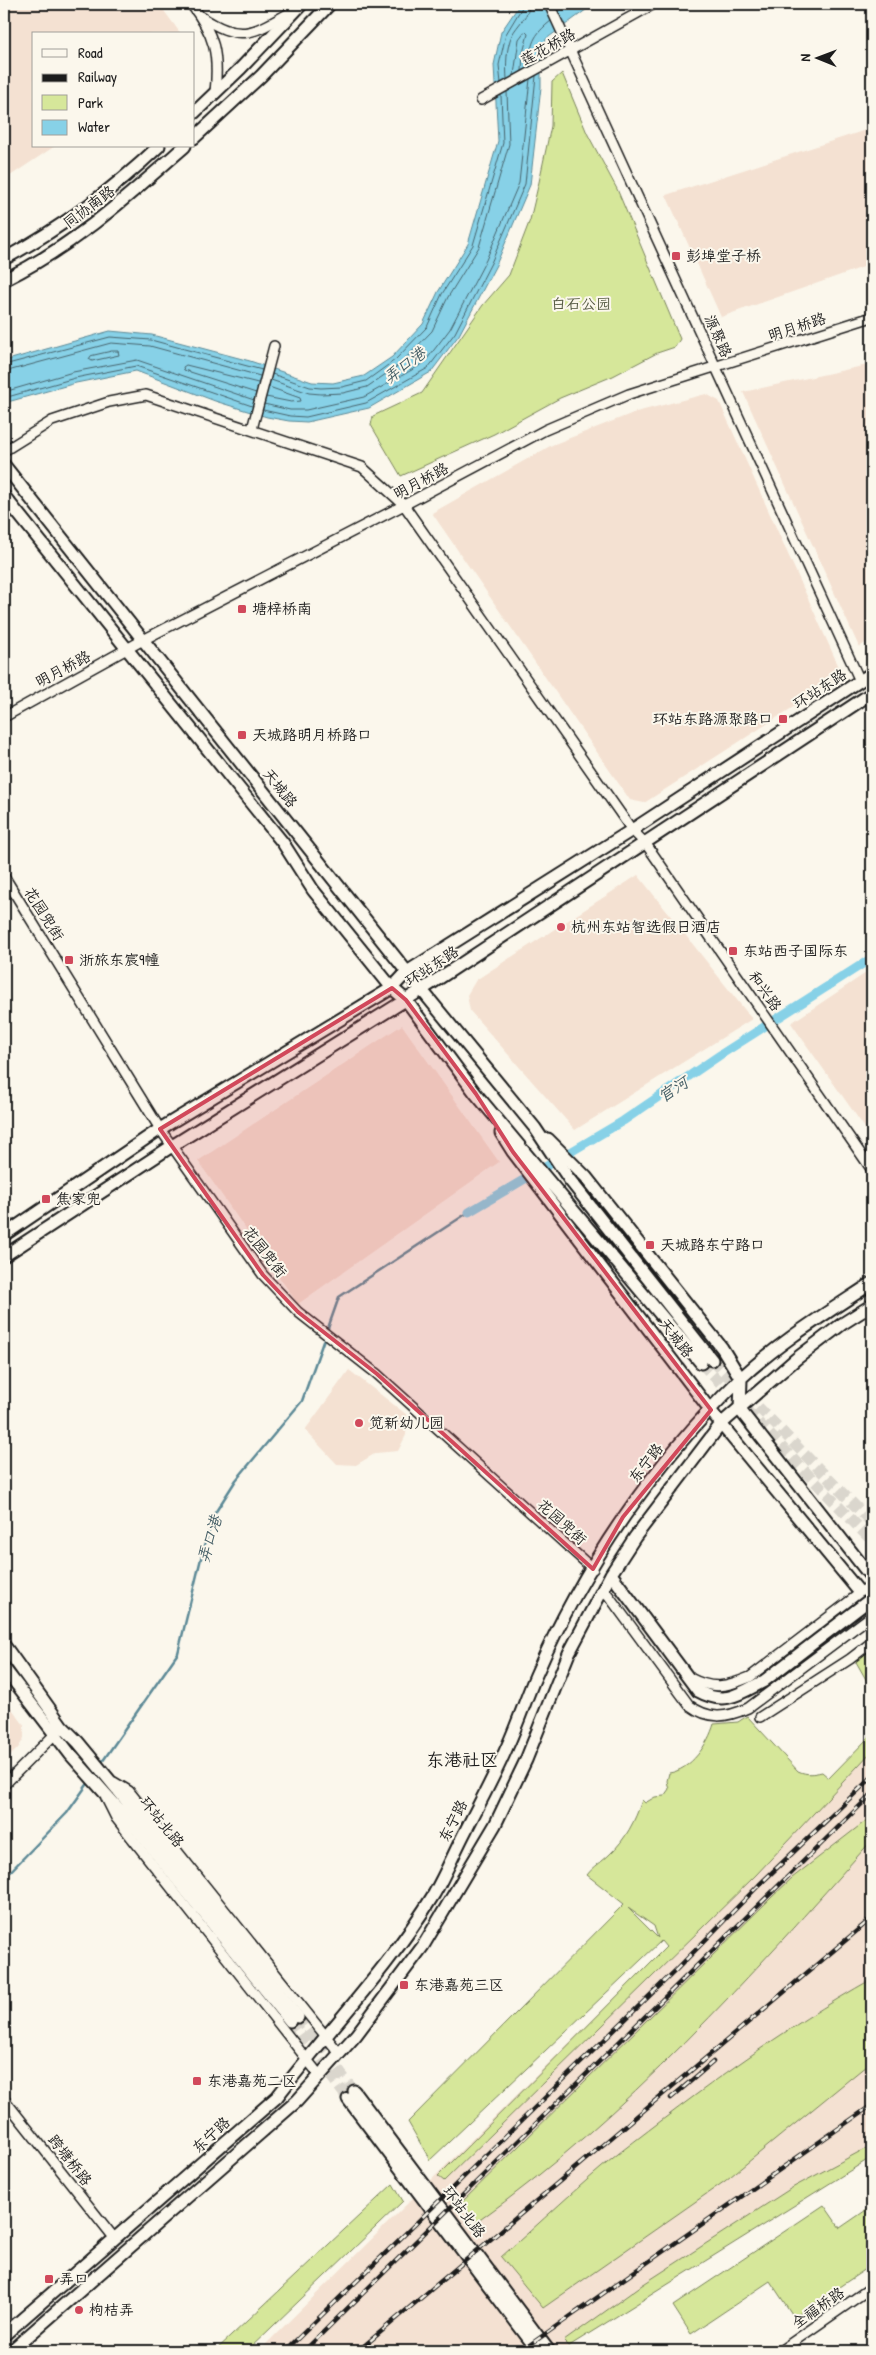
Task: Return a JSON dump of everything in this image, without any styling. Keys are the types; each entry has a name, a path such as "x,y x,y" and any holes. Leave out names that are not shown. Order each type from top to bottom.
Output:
{"main road":[{"path":"195,137 261,76 330,4"},
{"path":"195,112 300,6"},
{"name":"同协南路","path":"4,259 24,248 96,199 157,148"},
{"name":"同协南路","path":"4,280 44,259 105,217 183,148"},
{"name":"天城路","path":"4,465 407,972 424,989 535,1128 567,1176 706,1362 547,1188"},
{"name":"天城路","path":"4,496 283,843 313,890 392,988 406,1000 721,1424 867,1596"},
{"name":"环站东路","path":"4,1234 160,1130 392,988 407,972 632,830 872,672"},
{"name":"环站东路","path":"4,1256 172,1146 424,989 872,693"},
{"name":"天城路","path":"535,1128 578,1169 722,1348 741,1379"},
{"name":"东宁路","path":"4,2335 277,2097 306,2060 328,2037 400,1947 435,1892 508,1746 536,1675 562,1620 623,1517 669,1457 741,1379 802,1329 872,1283"},
{"name":"东宁路","path":"11,2351 290,2107 340,2054 385,1999 423,1946 495,1825 526,1760 569,1653 610,1574 672,1486 721,1424 740,1410 796,1359 842,1324 872,1305"},
{"path":"741,1379 740,1410 872,1578"},
{"path":"610,1574 654,1629 685,1676 698,1691 709,1697 724,1699 764,1682 867,1596"},
{"name":"环站北路","path":"4,1645 58,1730 70,1754 135,1827 294,2019 78,1742 58,1730 4,1668"},
{"name":"环站北路","path":"538,2351 351,2095 549,2351"}],"street":[{"path":"191,4 214,42 218,63 215,93"},
{"name":"源聚路","path":"549,4 572,50 860,681"},
{"name":"莲花桥路","path":"485,98 654,4"},
{"path":"200,16 221,30 238,33 260,30 300,6"},
{"name":"明月桥路","path":"4,717 127,651 143,640 404,506 545,430 629,394 872,317"},
{"path":"252,429 274,346"},
{"name":"和兴路","path":"4,450 52,421 109,402 146,395 362,467 404,506 632,830 646,844 872,1170"},
{"name":"花园兜街","path":"4,876 160,1130 263,1275 298,1312 377,1374 593,1569"},
{"path":"685,1676 706,1686 733,1684 750,1677 867,1596 872,1584"},
{"path":"603,1588 690,1705 700,1713 715,1716 732,1715 748,1708 872,1617 867,1596"},
{"path":"760,1717 850,1659 872,1642"},
{"path":"4,1785 58,1730"},
{"path":"108,1779 129,1791 340,2054"},
{"path":"102,1792 116,1818 320,2076"},
{"name":"跨塘桥路","path":"4,2098 115,2239"},
{"name":"全福桥路","path":"780,2351 872,2287"}],"highlighted area":[{"path":"392,988 406,1000 476,1094 513,1152 711,1410 623,1517 593,1569 377,1374 298,1312 263,1275 160,1129"}],"shaded area":[{"path":"4,4 159,4 180,32 32,32 32,148 52,148 4,180"},
{"path":"869,129 872,140 872,264 721,317 666,195"},
{"path":"872,364 872,639 859,647 743,392"},
{"path":"706,394 719,401 838,665 837,679 644,803 630,800 432,513 552,445 636,412"},
{"path":"638,875 752,1019 575,1130 470,1011 467,995 476,980"},
{"path":"872,969 872,1138 791,1023"},
{"path":"402,1025 499,1162 298,1304 198,1161"},
{"name":"笕新幼儿园","path":"349,1370 407,1415 406,1435 398,1451 376,1453 356,1465 337,1464 305,1430"},
{"path":"4,1698 24,1725 24,1738 19,1747 4,1762"},
{"path":"872,1734 872,2157 561,2351 259,2351 691,1922"}],"green space":[{"name":"白石公园","path":"562,73 587,133 617,189 680,339 675,347 657,353 613,376 560,398 494,434 401,476 371,425 373,416 422,393 483,305 509,275 530,220 539,182 551,126 552,82"},
{"path":"872,1647 872,1690 855,1660"},
{"path":"747,1716 798,1771 804,1773 822,1772 829,1778 872,1734 872,1751 756,1875 444,2181 438,2176 666,1947 661,1941 430,2160 408,2122 624,1904 587,1875 621,1842 633,1822 642,1800 645,1803 655,1797 664,1796 669,1789 667,1781 669,1773 684,1767 698,1755 708,1740 714,1724 738,1722","holes":["628,1908 654,1926 658,1938"]},
{"path":"872,1816 872,1840 733,1993 636,2090 585,2137 532,2181 477,2222 461,2203 792,1878"},
{"path":"872,1979 872,2061 725,2181 543,2308 501,2257 603,2166 679,2107 774,2040"},
{"path":"872,2145 872,2157 569,2346 564,2341 642,2285 790,2189"},
{"path":"393,2184 403,2201 247,2351 215,2351"},
{"path":"824,2205 840,2228 872,2206 872,2265 794,2317 770,2281 691,2334 673,2306"}],"water":[{"path":"520,4 594,4 546,39 541,55 541,87 530,185 496,265 459,335 431,372 369,408 307,422 267,417 215,401 136,371 76,383 4,403 4,361 110,331 152,335 250,361 312,382 333,383 364,376 392,357 423,324 438,292 468,244 498,141 494,65 501,32"}],"waterway":[{"name":"官河","path":"469,1212 623,1121 720,1055 872,958"},
{"name":"弄口港","path":"327,1331 339,1297 469,1212"},
{"name":"弄口港","path":"100,1765 178,1653 204,1546 215,1513 236,1480 302,1401 325,1336"},
{"name":"弄口港","path":"4,1878 67,1813 89,1782"}],"tunnel":[{"path":"712,1360 872,1523"},
{"path":"701,1363 872,1541"},
{"path":"298,2017 354,2091"},
{"path":"290,2021 348,2099"}],"railway":[{"path":"285,2351 677,1969 759,1885 872,1777"},
{"path":"304,2351 872,1794"},
{"path":"358,2351 872,1918"},
{"path":"671,2098 713,2062"},
{"path":"521,2351 872,2105"}],"place":[{"name":"彭埠堂子桥","path":"676,256"},
{"name":"塘梓桥南","path":"242,609"},
{"name":"环站东路源聚路口","path":"783,719"},
{"name":"天城路明月桥路口","path":"242,735"},
{"name":"杭州东站智选假日酒店","path":"561,927"},
{"name":"东站西子国际东","path":"733,951"},
{"name":"浙旅东宸9幢","path":"69,960"},
{"name":"焦家兜","path":"46,1199"},
{"name":"天城路东宁路口","path":"650,1245"},
{"name":"笕新幼儿园","path":"359,1423"},
{"name":"东港嘉苑三区","path":"404,1985"},
{"name":"东港嘉苑二区","path":"197,2081"},
{"name":"弄口","path":"49,2279"},
{"name":"枸桔弄","path":"79,2310"}],"district":[{"name":"东港社区","path":"462,1760"}]}
